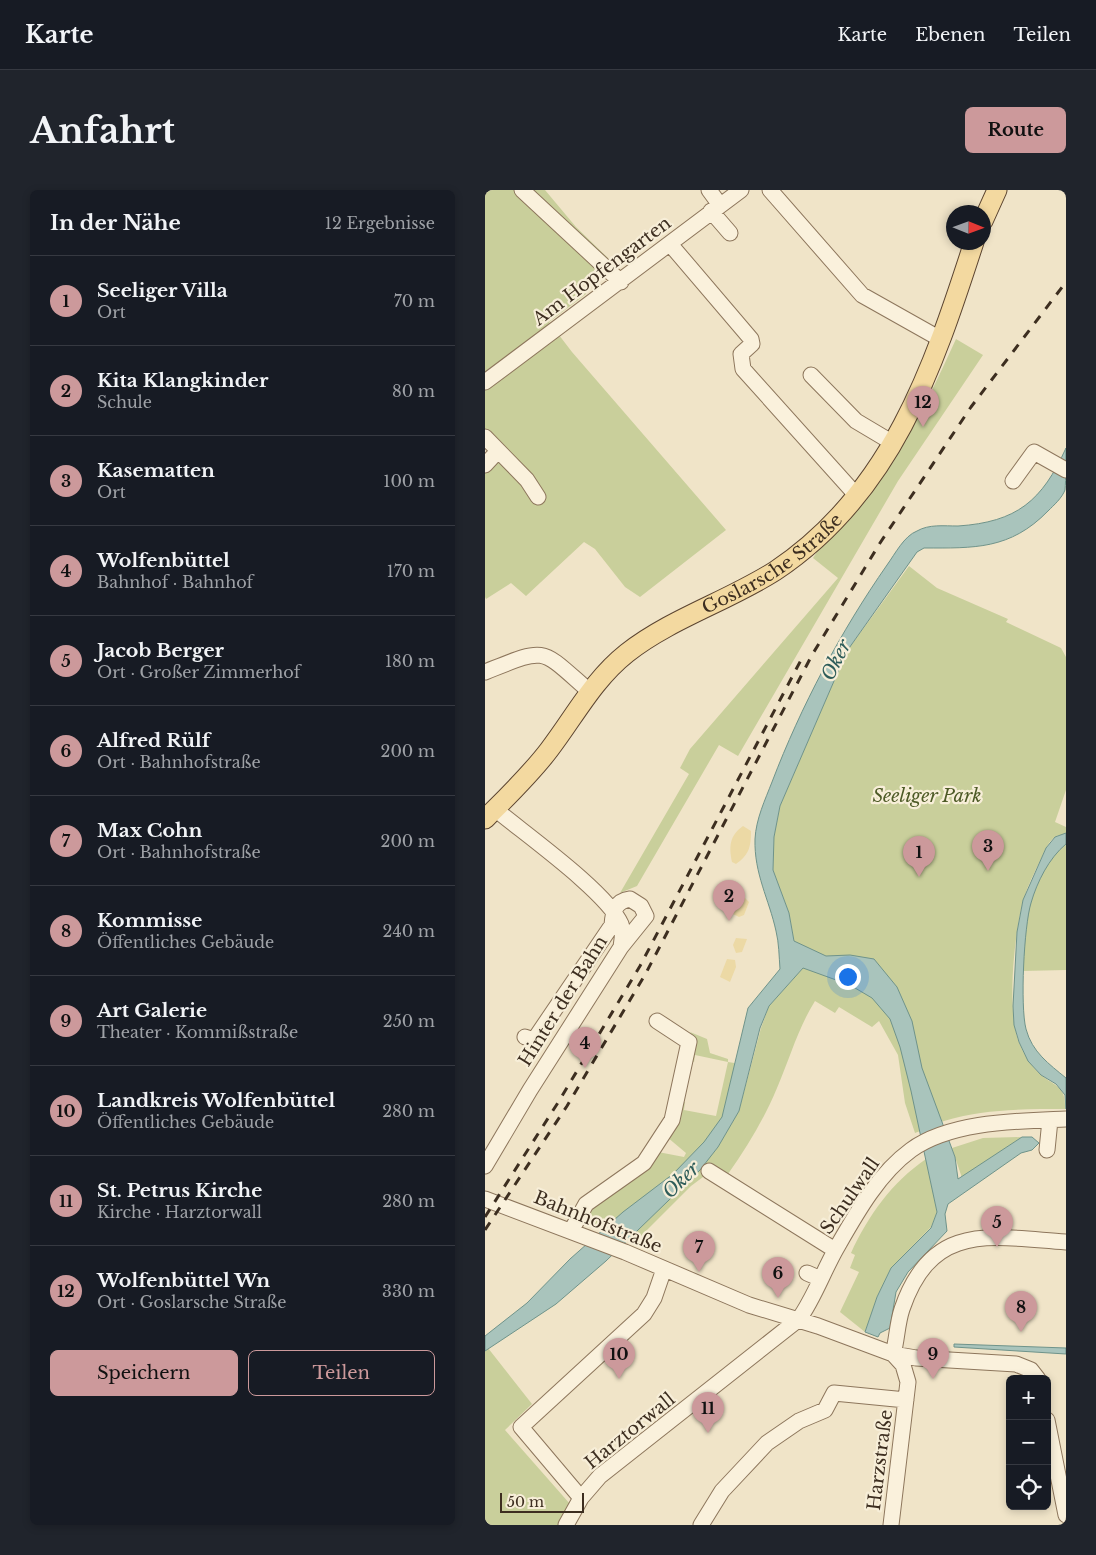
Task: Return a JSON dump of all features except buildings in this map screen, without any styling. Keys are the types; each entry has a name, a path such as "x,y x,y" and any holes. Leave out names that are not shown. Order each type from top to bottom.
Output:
{"main road":[{"path":"990,205 997,190"},
{"name":"Goslarsche Straße","path":"490,814 550,749 589,691 606,672 636,647 747,588 796,556 818,538 857,496 893,443 912,407 942,340 971,250"}],"street":[{"path":"522,190 621,282"},
{"path":"709,190 715,208 730,233"},
{"name":"Am Hopfengarten","path":"485,382 621,282 715,208 741,190"},
{"path":"770,190 862,295 942,340"},
{"path":"670,244 751,339 752,344 741,354 743,369 857,496"},
{"path":"811,374 856,421 893,443"},
{"path":"485,437 527,480 538,497"},
{"path":"485,465 498,451"},
{"path":"1013,481 1034,452 1066,470"},
{"path":"485,672 528,654 538,653 549,656 589,691"},
{"name":"Hinter der Bahn","path":"485,1166 530,1090 621,947 623,930 613,911 593,890 490,814"},
{"path":"525,1037 534,1040 612,925 613,911 623,900 630,899 641,906 647,916 621,947"},
{"path":"571,1231 586,1204 644,1163 672,1120 689,1042 657,1021"},
{"name":"Schulwall","path":"799,1320 808,1306 814,1276 835,1250 872,1191 901,1159 919,1145 948,1134 1000,1122 1066,1119"},
{"path":"1047,1150 1050,1120"},
{"name":"Schulwall","path":"709,1171 835,1250"},
{"name":"Bahnhofstraße","path":"485,1199 625,1252 749,1305 799,1320 893,1354 917,1358 1016,1364 1031,1370 1035,1375"},
{"path":"893,1354 901,1312 910,1290 923,1269 939,1254 957,1242 973,1238 999,1238 1066,1242"},
{"name":"Harztorwall","path":"581,1498 521,1427 639,1319 654,1298 664,1269"},
{"name":"Harztorwall","path":"566,1525 581,1498 600,1476 799,1320"},
{"name":"Harzstraße","path":"891,1525 908,1382 906,1370 893,1354"},
{"path":"701,1525 722,1491 767,1443 799,1421 825,1410 834,1394 906,1400"},
{"path":"1051,1436 1063,1482 1066,1515"}],"green space":[{"path":"485,190 545,190 576,227 608,258 579,284 586,294 549,322 572,352 726,530 640,597 625,587 595,549 584,542 526,596 511,583 486,599 485,597 485,465 498,451 485,435"},
{"path":"956,339 983,355 898,481 738,756 719,745 637,886 620,893 689,774 680,768 690,749 838,578 813,558 832,533 869,495 894,459 927,400"},
{"name":"Seeliger Park","path":"909,566 937,588 1008,619 1006,622 1061,648 1066,657 1066,790 1055,822 1066,827 1066,833 1055,837 1048,844 1025,896 1017,933 1012,991 1015,1026 1020,1045 1037,1071 1062,1091 1065,1109 1019,1110 974,1114 944,1121 915,1133 905,1103 898,1055 879,1021 872,1027 839,1007 835,1013 815,1001 799,1032 767,1111 749,1143 728,1174 707,1174 691,1186 637,1240 595,1224 596,1221 589,1218 590,1213 587,1212 658,1152 684,1157 686,1153 667,1137 681,1101 685,1102 684,1110 716,1116 728,1062 747,1065 709,1158 718,1147 739,1111 761,1028 769,1006 803,968 794,941 789,913 773,870 774,837 780,806 847,651"},
{"path":"1066,840 1066,970 1022,971 1025,915 1049,857"},
{"path":"690,1032 707,1039 710,1053 728,1059 728,1062 695,1055 694,1062 689,1061 694,1038"},
{"path":"1022,1137 962,1178 952,1148 983,1138"},
{"path":"926,1159 937,1212 931,1227 891,1268 877,1297 865,1332 840,1312 859,1272 850,1268 855,1255 851,1253 865,1226 882,1201 902,1178"},
{"path":"488,1348 532,1404 505,1430 570,1504 560,1525 485,1525 485,1351"}],"sand":[{"path":"743,826 751,831 750,846 744,857 736,864 732,862 731,842 738,830"},
{"path":"743,896 749,902 744,915 739,917 733,914"},
{"path":"736,938 747,939 742,952 736,953 733,945"},
{"path":"727,959 735,960 736,967 730,982 720,977"}],"water":[{"name":"Oker","path":"1066,448 1065,490 1058,501 1034,524 1005,540 991,544 959,548 924,548 917,552 847,651 780,806 774,837 773,870 789,913 794,941 826,956 850,955 874,959 897,987 912,1021 922,1068 955,1157 958,1179 1022,1137 1032,1137 1039,1143 1032,1150 1021,1153 948,1204 945,1214 947,1231 908,1272 896,1292 890,1328 880,1333 878,1337 865,1332 877,1297 891,1268 931,1228 937,1212 911,1091 900,1047 890,1019 872,998 850,985 803,968 769,1006 760,1028 739,1111 718,1147 700,1170 606,1261 556,1304 485,1351 485,1336 527,1303 570,1259 623,1212 673,1174 704,1142 722,1117 748,1008 780,969 776,931 762,886 755,852 759,817 783,754 809,697 838,643 870,590 900,546 912,533 932,526 958,526 996,520 1012,514 1025,505 1037,495 1047,482"},
{"path":"1066,833 1066,844 1054,856 1044,871 1031,903 1026,929 1023,1003 1026,1029 1032,1044 1053,1068 1066,1078 1066,1109 1065,1095 1056,1084 1041,1075 1028,1061 1019,1042 1014,1025 1013,1006 1017,932 1023,900 1046,848 1055,837"},
{"path":"954,1344 1066,1348 1066,1354 954,1347"}],"railway":[{"path":"485,1230 567,1106 646,973 812,655 880,543 971,407 1066,282"},
{"path":"485,1217 559,1101 640,966 801,660"}],"place":[{"name":"Wolfenbüttel Wn","path":"923,427"},
{"name":"Kasematten","path":"988,871"},
{"name":"Seeliger Villa","path":"919,877"},
{"name":"Kita Klangkinder","path":"729,921"},
{"name":"Wolfenbüttel","path":"585,1068"},
{"name":"Jacob Berger","path":"997,1247"},
{"name":"Max Cohn","path":"699,1272"},
{"name":"Alfred Rülf","path":"778,1298"},
{"name":"Kommisse","path":"1021,1332"},
{"name":"Landkreis Wolfenbüttel","path":"619,1379"},
{"name":"Art Galerie","path":"933,1379"},
{"name":"St. Petrus Kirche","path":"708,1433"}]}
